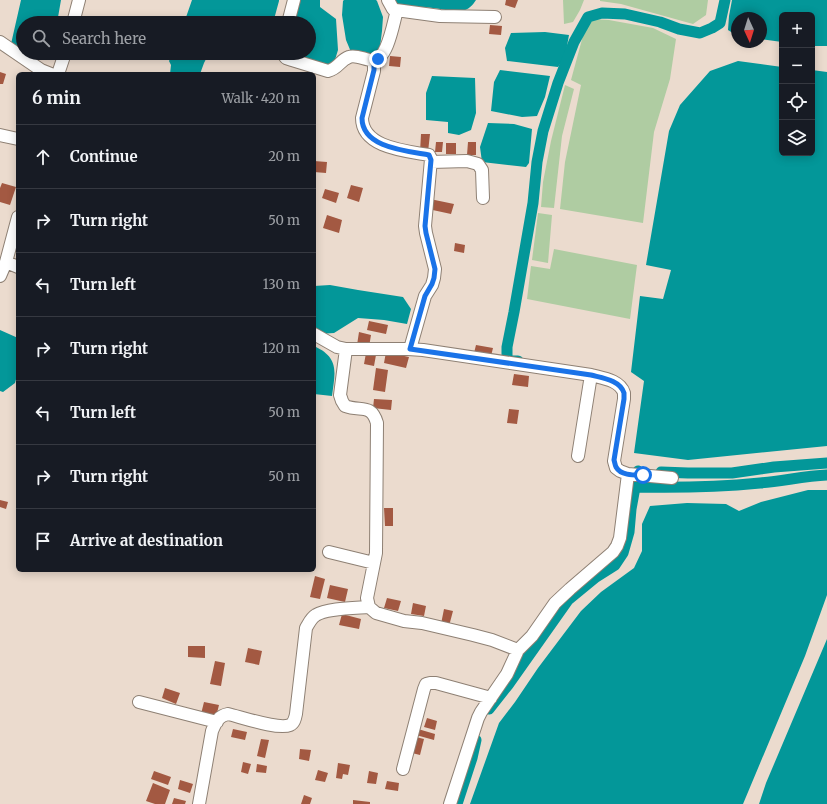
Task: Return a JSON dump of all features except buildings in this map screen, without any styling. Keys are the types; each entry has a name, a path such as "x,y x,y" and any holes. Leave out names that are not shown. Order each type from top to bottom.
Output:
{"street":[{"path":"75,16 79,0"},
{"path":"290,16 294,0"},
{"path":"388,0 396,10 440,16 495,17"},
{"path":"292,60 328,71 333,70 347,57 351,56 366,58 372,61 378,59 385,50 396,10"},
{"path":"0,42 16,53"},
{"path":"26,60 46,72"},
{"path":"59,72 63,60"},
{"path":"374,60 374,70 362,118 364,130 370,138 382,144 429,155 431,157 425,226 435,269 434,278 425,296 410,349"},
{"path":"0,135 16,139"},
{"path":"431,162 467,161 478,164 482,170 484,198"},
{"path":"0,276 6,262 16,224"},
{"path":"6,262 16,266"},
{"path":"316,335 337,347 346,349 410,349 591,375 616,383 624,393 614,460 616,468 620,471 635,475 672,478"},
{"path":"346,349 340,395 342,401 345,406 350,408 366,409 371,411 376,417 377,423 376,553 367,598 369,607 376,614 404,621 422,623 473,634 518,650"},
{"path":"578,456 591,375"},
{"path":"450,804 478,718 507,674 518,650 532,636 555,603 613,552 617,546 635,475"},
{"path":"329,552 374,563"},
{"path":"199,804 212,731 222,715 228,714 275,726 291,724 294,721 296,714 306,628 310,621 315,615 325,611 369,607"},
{"path":"403,769 426,684 436,683 491,698"},
{"path":"139,702 217,722"}],"green space":[{"path":"563,0 584,0 573,22 564,24"},
{"path":"600,0 708,0 706,15 693,24 621,4"},
{"path":"593,19 609,20 653,28 676,39 670,79 654,132 643,223 560,209 565,162 581,85 571,80 584,32"},
{"path":"565,85 574,89 562,136 554,208 541,207 543,182 551,141"},
{"path":"538,213 552,215 548,263 532,260"},
{"path":"554,249 637,265 630,319 527,299 531,266 550,269"}],"water":[{"path":"21,0 61,0 58,16 17,16"},
{"path":"192,0 279,0 275,16 186,16"},
{"path":"298,0 320,0 320,7 336,19 338,50 334,63 328,66 309,60 316,60 316,16 293,16"},
{"path":"344,0 377,1 383,17 380,47 374,55 351,52 346,40 342,15"},
{"path":"391,0 476,0 468,8 457,12 425,7 399,7"},
{"path":"732,0 827,0 827,46 815,46 815,12 779,12 779,42 767,40 767,12 731,12 731,32 728,30"},
{"path":"16,22 16,48 11,44"},
{"path":"545,32 569,35 565,57 558,67 507,61 505,48 511,33"},
{"path":"206,60 201,72 170,72 171,65 169,61"},
{"path":"738,61 779,67 779,156 815,156 815,70 827,72 827,446 688,460 634,453 644,381 631,372 640,296 663,299 671,270 646,265 669,131 680,105 710,71"},
{"path":"500,70 550,76 545,97 537,116 522,117 491,111 494,82"},
{"path":"432,76 475,78 476,113 471,130 459,135 448,133 448,122 426,120 426,93"},
{"path":"488,123 514,124 532,129 529,163 526,167 482,162 480,147"},
{"path":"330,285 403,297 411,309 407,324 358,318 334,333 319,334 316,332 316,286"},
{"path":"0,330 16,337 16,379 15,383 3,392 0,391"},
{"path":"316,347 328,356 334,366 332,396 316,394"},
{"path":"808,490 827,490 827,595 805,656 743,804 470,804 499,723 581,611 601,592 634,568 642,551 642,524 650,506 687,503 726,504 739,511 761,502"},
{"path":"827,639 827,804 759,804 766,783"}],"waterway":[{"path":"518,361 507,360 507,347 533,203 537,162 543,131 558,83 574,42 588,17 602,13 625,14 660,22 679,29 700,33 720,23 725,0"},
{"path":"661,472 732,473 774,467 827,463"},
{"path":"489,709 508,685 568,600 596,577 615,565 623,553 629,532 631,509 638,471"},
{"path":"635,487 729,485 827,475"},
{"path":"457,804 472,758 476,740"}],"route":[{"path":"378,59 374,60 374,70 362,118 362,124 366,134 370,138 382,144 429,155 431,157 425,226 435,269 434,278 425,296 410,349 591,375 616,383 624,393 624,399 614,460 616,468 628,474 643,475"}]}
